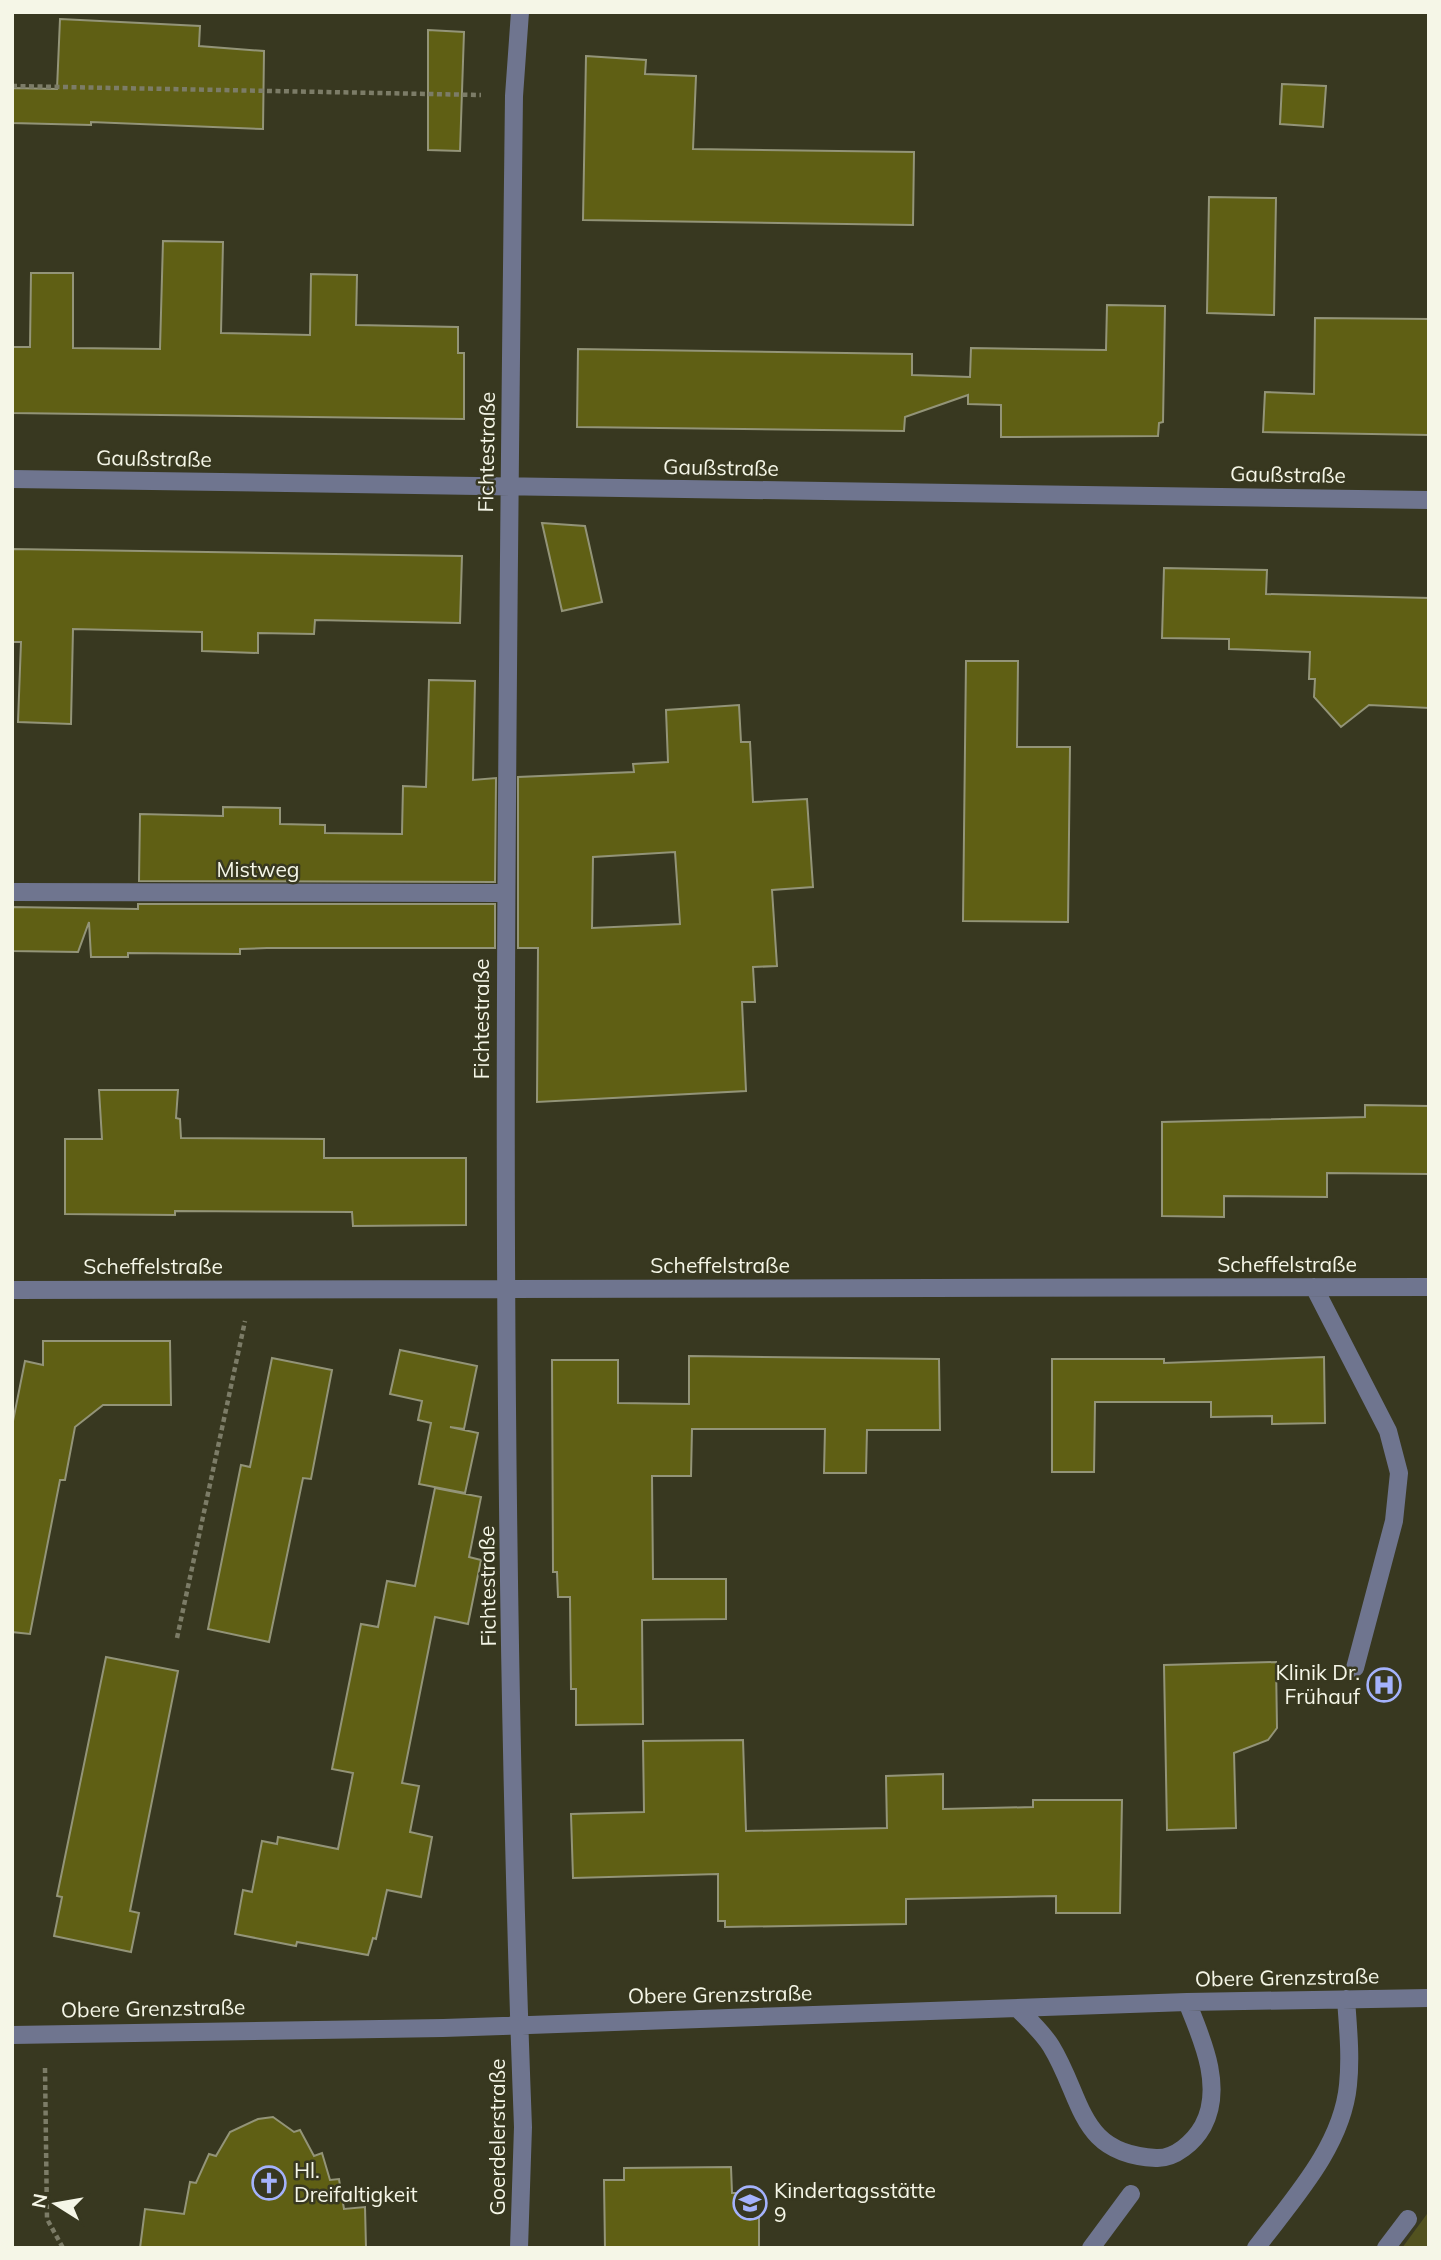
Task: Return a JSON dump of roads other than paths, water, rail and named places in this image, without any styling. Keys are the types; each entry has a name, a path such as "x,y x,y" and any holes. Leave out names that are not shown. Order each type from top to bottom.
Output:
{"street":[{"name":"Fichtestraße","path":"519,2025 505,1289 504,893 514,96 520,12"},
{"name":"Gaußstraße","path":"12,479 509,489 1429,500"},
{"name":"Mistweg","path":"12,892 504,893"},
{"path":"1314,1287 1388,1431 1399,1474 1394,1521 1355,1668"},
{"name":"Scheffelstraße","path":"12,1290 1429,1287"},
{"name":"Obere Grenzstraße","path":"12,2035 519,2025 1019,2011 1187,2002 1429,1998"},
{"path":"1256,2248 1320,2162 1336,2126 1348,2088 1350,2048 1346,1999"},
{"path":"1019,2011 1051,2046 1083,2118 1096,2136 1125,2154 1162,2158 1179,2151 1193,2139 1203,2125 1209,2108 1211,2085 1208,2060 1187,2002"},
{"name":"Goerdelerstraße","path":"519,2025 523,2127 519,2248"},
{"path":"1091,2248 1131,2194"},
{"path":"1386,2248 1408,2220"}],"place":[{"name":"Klinik Dr. Frühauf","path":"1384,1685"},
{"name":"Hl. Dreifaltigkeit","path":"269,2183"},
{"name":"Kindertagsstätte 9","path":"750,2203"}]}
